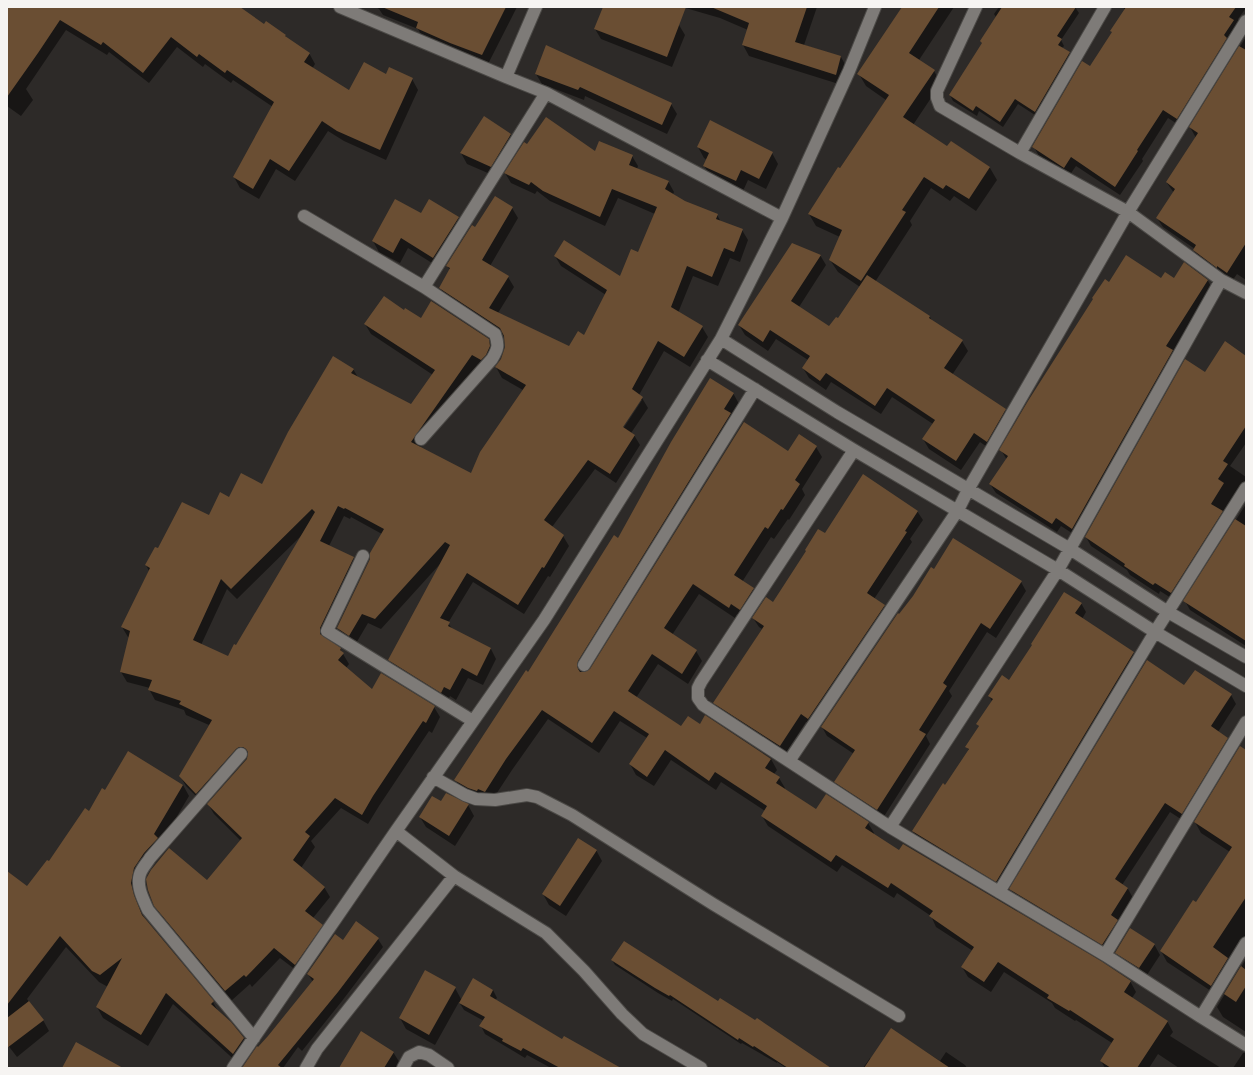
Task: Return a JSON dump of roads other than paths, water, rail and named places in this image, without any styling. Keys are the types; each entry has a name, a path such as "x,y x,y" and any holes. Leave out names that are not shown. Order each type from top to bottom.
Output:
{"street":[{"path":"340,7 546,93 782,218"},
{"path":"506,77 536,7"},
{"path":"234,1068 396,831 544,620 721,339 782,218 846,78 875,7"},
{"path":"976,7 937,91 937,98 940,106 1020,153 1128,212 1221,280 1244,288"},
{"path":"1020,153 1105,7"},
{"path":"789,761 958,510 969,488 1128,212 1246,21"},
{"path":"424,287 546,93"},
{"path":"304,216 424,287 495,334 499,344 492,359 421,439"},
{"path":"890,827 1058,570 1221,280"},
{"path":"721,339 837,412 969,488 1070,549 1168,612 1246,657"},
{"path":"707,360 854,450 1058,570 1155,632 1246,686"},
{"path":"584,665 755,389"},
{"path":"854,450 698,688 698,698 703,705 890,827 1105,955 1246,1045"},
{"path":"999,892 1155,632 1246,488"},
{"path":"363,556 327,631 473,720"},
{"path":"1105,955 1246,722"},
{"path":"241,754 150,858 140,874 139,883 140,893 148,910 254,1038"},
{"path":"434,777 464,795 476,799 495,800 527,795 537,797 565,811 714,904 899,1016"},
{"path":"396,831 454,876 546,933 584,971 622,1014 644,1034 701,1068"},
{"path":"306,1068 316,1049 454,876"},
{"path":"1201,1017 1246,943"},
{"path":"403,1068 409,1057 419,1052 429,1056 448,1068"}]}
